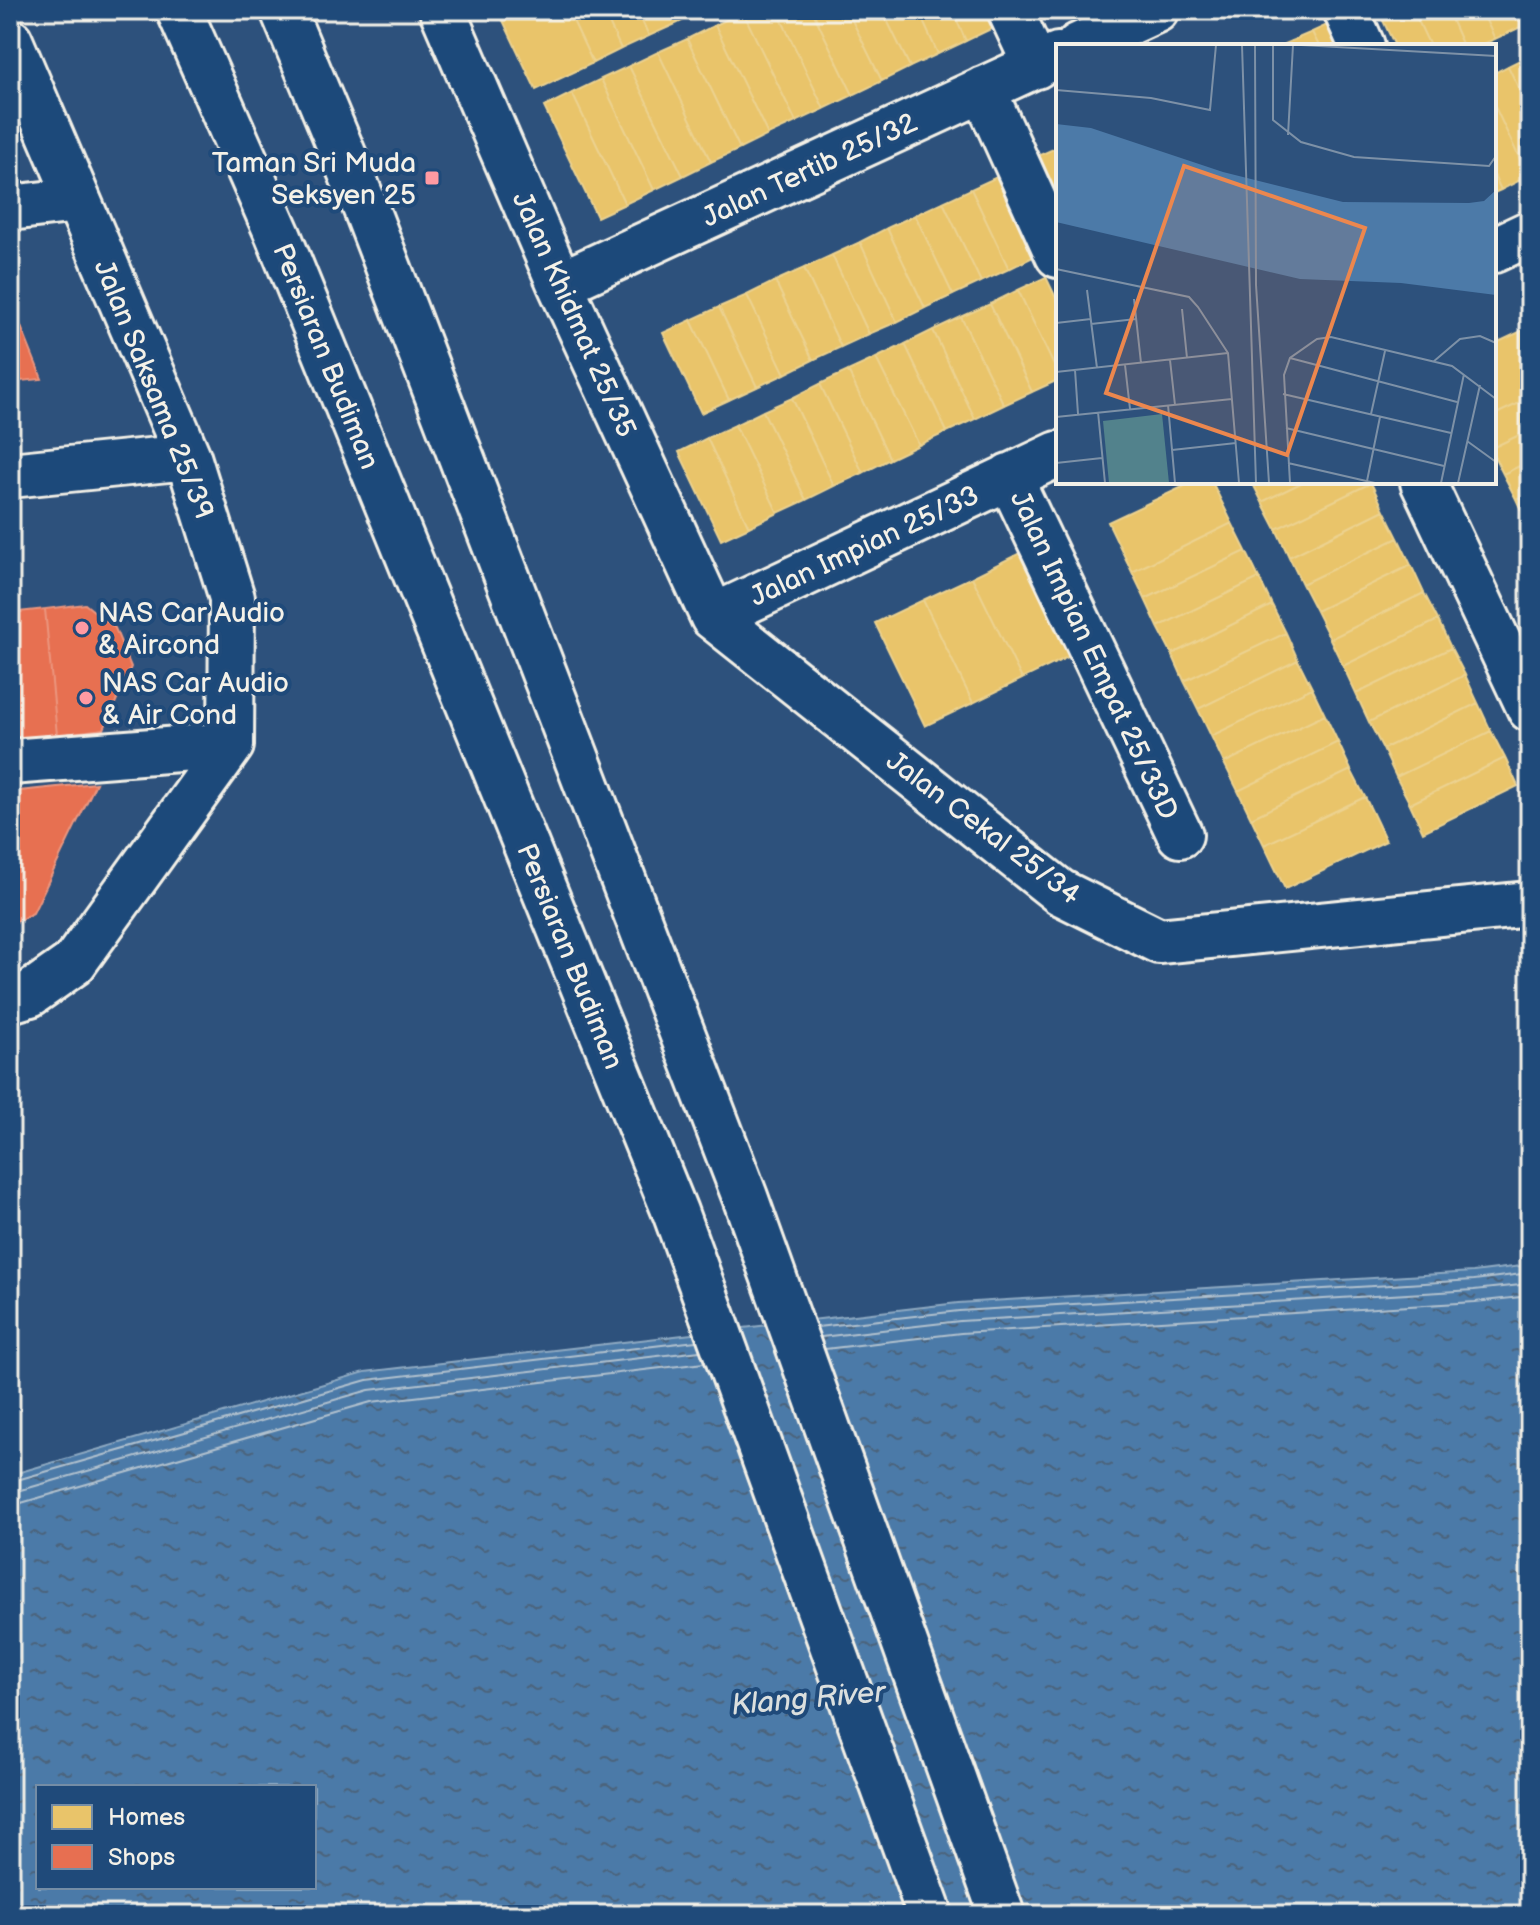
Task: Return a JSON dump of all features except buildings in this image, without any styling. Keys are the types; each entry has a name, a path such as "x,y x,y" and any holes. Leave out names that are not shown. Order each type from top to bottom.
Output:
{"street":[{"name":"Persiaran Budiman","path":"179,10 278,235 675,1212 930,1915"},
{"path":"283,10 366,209 745,1197 1002,1915"},
{"name":"Jalan Khidmat 25/35","path":"442,10 560,284 713,617"},
{"path":"1010,10 1047,60"},
{"path":"1082,44 1156,10"},
{"path":"1346,10 1361,44"},
{"name":"Jalan Saksama 25/39","path":"10,41 188,457 232,598 231,745"},
{"name":"Jalan Tertib 25/32","path":"560,284 1047,60"},
{"path":"983,89 1056,251"},
{"path":"10,208 78,200"},
{"path":"1496,249 1530,233"},
{"name":"Jalan Impian 25/33","path":"713,617 1056,455"},
{"path":"10,475 188,457"},
{"name":"Jalan Impian Empat 25/33D","path":"1009,476 1180,835"},
{"path":"1424,484 1514,633 1530,709"},
{"name":"Jalan Cekal 25/34","path":"713,617 1060,892 1159,941 1530,904"},
{"path":"10,762 231,745"},
{"path":"10,1000 30,994 74,963 231,745"}],"water":[{"name":"Klang River","path":"1530,1265 1530,1915 10,1915 10,1475 365,1372 958,1303 1473,1272"}],"place":[{"name":"Taman Sri Muda Seksyen 25","path":"432,178"},
{"name":"NAS Car Audio & Aircond","path":"82,628"},
{"name":"NAS Car Audio & Air Cond","path":"86,698"}]}
